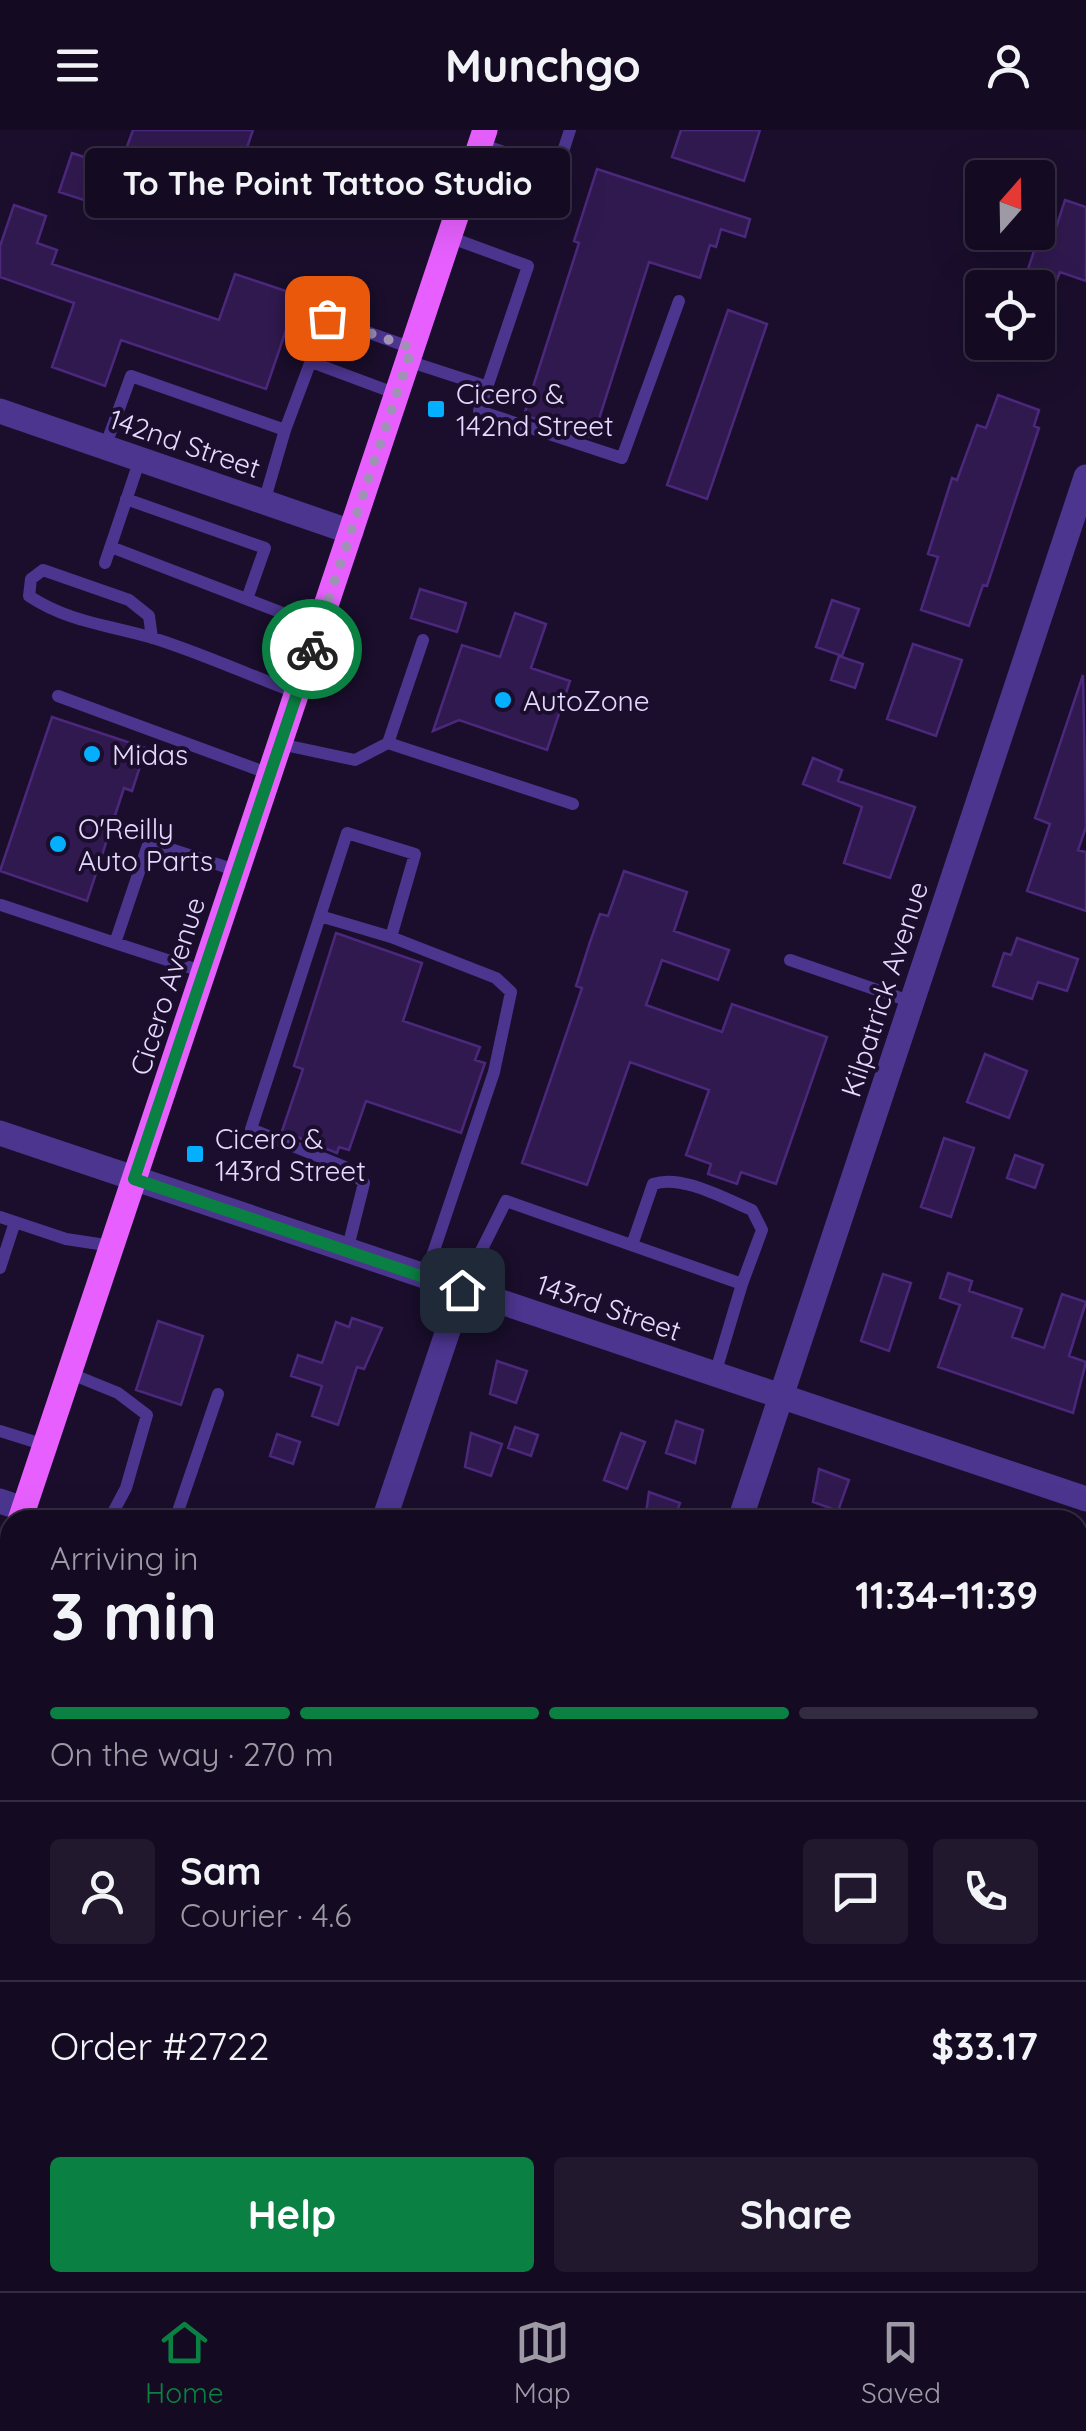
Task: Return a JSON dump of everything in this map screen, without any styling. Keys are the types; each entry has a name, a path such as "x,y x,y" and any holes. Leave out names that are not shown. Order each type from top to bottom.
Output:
{"main road":[{"name":"Cicero Avenue","path":"14,1510 45,1445 70,1373 482,137"}],"street":[{"name":"142nd Street","path":"0,411 351,532"},
{"name":"Kilpatrick Avenue","path":"743,1510 1086,477"},
{"name":"143rd Street","path":"0,1134 1086,1499"},
{"path":"387,1510 462,1290"}],"lane":[{"path":"482,137 556,170 570,130"},
{"path":"449,237 528,266 479,412 622,458 679,301"},
{"path":"264,502 327,318 488,387"},
{"path":"310,362 397,394"},
{"path":"104,447 131,376 286,430"},
{"path":"105,563 140,459"},
{"path":"126,499 265,548 247,599"},
{"path":"110,546 319,628"},
{"path":"152,638 149,616 128,600 44,570 31,579 29,596 48,609 90,624 152,638 297,693"},
{"path":"280,744 355,760 388,743 423,640"},
{"path":"58,696 270,774"},
{"path":"388,743 573,804"},
{"path":"347,1250 364,1183 345,1167 251,1130 347,833 415,854 391,937"},
{"path":"115,943 149,842 238,871"},
{"path":"0,905 204,972"},
{"path":"320,916 391,937 496,978 510,992 494,1072 425,1277"},
{"path":"790,960 912,1002"},
{"path":"632,1245 653,1184 666,1180 752,1210 762,1230 715,1374"},
{"path":"462,1290 506,1201 742,1284"},
{"path":"0,1216 66,1239 112,1246"},
{"path":"0,1268 16,1222"},
{"path":"70,1373 118,1393 147,1415 126,1488 114,1510"},
{"path":"178,1510 218,1394"},
{"path":"0,1430 45,1445"}],"building":[{"path":"133,130 253,130 233,189 125,152"},
{"path":"681,130 760,130 744,181 672,157"},
{"path":"72,153 103,163 90,202 59,192"},
{"path":"597,169 750,219 745,237 721,229 716,247 710,245 700,278 649,262 593,438 524,415 579,243 574,241"},
{"path":"1065,200 1086,207 1086,281 1060,272 1056,282 1055,270 1028,270 1034,250 1055,250 1055,231"},
{"path":"14,205 46,216 37,243 57,250 52,264 219,320 235,274 298,295 266,389 121,340 105,386 52,367 74,303 0,277 0,246"},
{"path":"728,310 767,324 707,499 667,485"},
{"path":"998,395 1039,410 1034,426 1039,428 987,586 983,585 969,626 921,610 938,557 928,554 952,478 957,480 977,425 986,428"},
{"path":"420,589 466,603 457,632 411,618"},
{"path":"832,600 859,609 842,656 816,647"},
{"name":"AutoZone","path":"515,613 546,624 531,668 570,681 547,750 459,720 433,731 462,645 500,657"},
{"path":"913,644 962,660 936,736 887,719"},
{"path":"839,656 863,664 855,688 831,680"},
{"path":"1083,675 1086,827 1078,850 1086,852 1086,911 1027,891 1050,824 1035,818"},
{"path":"52,717 146,748 132,791 124,788 87,901 0,871"},
{"path":"813,758 842,770 838,781 915,807 890,878 844,863 862,807 803,784"},
{"path":"624,871 687,892 674,931 729,950 718,980 662,960 646,1005 722,1032 732,1004 827,1037 776,1184 741,1172 737,1184 708,1174 711,1164 686,1155 709,1090 630,1062 587,1185 522,1163 582,988 576,986 590,942 600,914 608,916"},
{"path":"336,933 422,963 403,1021 480,1047 475,1060 485,1063 461,1133 366,1101 349,1150 339,1147 337,1153 282,1131 303,1069 294,1066"},
{"path":"1017,938 1078,959 1067,991 1038,982 1032,999 993,986 1004,953 1011,955"},
{"path":"985,1054 1027,1071 1009,1118 967,1102"},
{"path":"944,1138 974,1148 951,1217 921,1207"},
{"path":"1015,1155 1043,1165 1035,1188 1007,1178"},
{"path":"948,1273 972,1281 969,1291 1022,1309 1012,1337 1044,1348 1062,1294 1086,1302 1069,1356 1086,1362 1073,1413 938,1367 960,1305 940,1298"},
{"path":"883,1274 911,1283 889,1351 861,1341"},
{"path":"352,1318 382,1328 364,1369 357,1367 338,1425 312,1416 322,1386 291,1376 298,1355 322,1363 336,1322 349,1327"},
{"path":"158,1321 203,1336 181,1405 136,1390"},
{"path":"497,1361 527,1371 516,1403 490,1394"},
{"path":"676,1421 703,1430 695,1463 666,1453"},
{"path":"515,1427 538,1435 531,1456 508,1448"},
{"path":"471,1433 502,1444 491,1476 465,1467"},
{"path":"621,1433 645,1442 627,1489 604,1480"},
{"path":"277,1434 300,1442 293,1464 270,1456"},
{"path":"819,1469 849,1480 838,1510 813,1502"},
{"path":"649,1492 680,1503 678,1510 646,1510"}],"way so far":[{"path":"312,649 412,348 327,318"}],"place":[{"name":"To The Point Tattoo Studio","path":"327,318"},
{"name":"Cicero & 142nd Street","path":"436,409"},
{"name":"AutoZone","path":"503,700"},
{"name":"Midas","path":"92,754"},
{"name":"O'Reilly Auto Parts","path":"58,844"},
{"name":"Cicero & 143rd Street","path":"195,1154"}],"route":[{"path":"312,649 134,1179 462,1290"}]}
